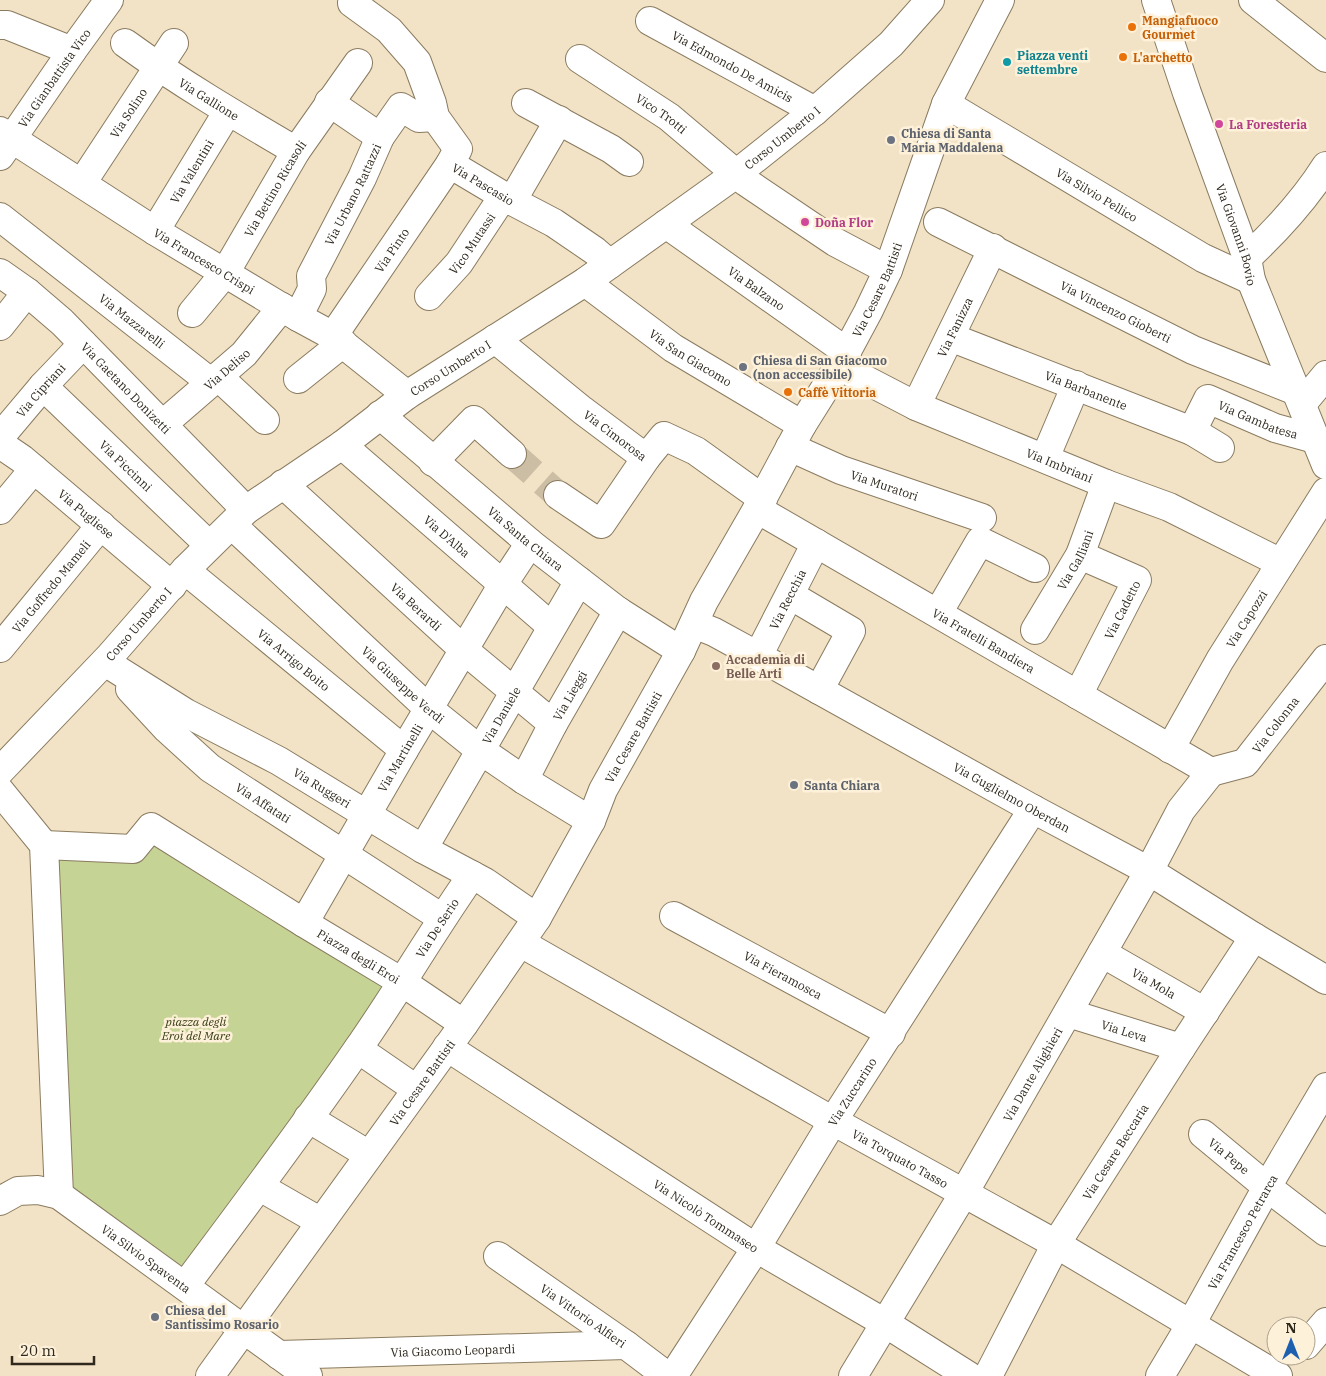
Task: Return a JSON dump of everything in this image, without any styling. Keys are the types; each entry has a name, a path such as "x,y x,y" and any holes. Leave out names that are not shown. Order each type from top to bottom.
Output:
{"street":[{"name":"Via Gianbattista Vico","path":"4,141 110,0"},
{"name":"Corso Umberto I","path":"4,758 105,662 209,545 239,517 283,484 342,445 407,395 585,282 736,174 815,111 891,44 930,0"},
{"path":"946,104 1000,0"},
{"name":"Via Giovanni Bovio","path":"1156,0 1249,269 1326,465"},
{"path":"1253,0 1326,58"},
{"name":"Via Pascasio","path":"353,2 389,30 417,62 432,103 435,117 458,149 450,164 512,202 554,223 595,251 610,264"},
{"name":"Via Edmondo De Amicis","path":"650,21 815,111"},
{"path":"0,25 7,25 72,51"},
{"name":"Via Gallione","path":"125,43 158,67 296,151"},
{"name":"Via Solino","path":"82,183 174,43"},
{"name":"Vico Trotti","path":"580,59 669,117 746,182 835,242 856,255 888,270"},
{"name":"Via Bettino Ricasoli","path":"192,313 225,273 296,151 358,63"},
{"path":"329,102 380,137"},
{"path":"526,103 611,149 628,162"},
{"name":"Via Cesare Battisti","path":"210,1376 464,1024 537,918 591,821 602,790 681,651 704,601 760,504 796,436 843,359 888,270 922,214 946,104"},
{"name":"Via Silvio Pellico","path":"946,104 1203,258 1249,269"},
{"name":"Via Urbano Rattazzi","path":"290,312 312,289 311,276 362,178 380,137 401,108 418,118 435,117"},
{"name":"Via Valentini","path":"155,231 228,111"},
{"path":"512,202 560,120"},
{"name":"Via Francesco Crispi","path":"4,141 82,183 155,231 338,340 407,395"},
{"name":"Via Pinto","path":"298,379 338,340 450,164"},
{"path":"1249,269 1281,225 1313,187 1326,166"},
{"name":"Vico Mutassi","path":"429,296 460,263 500,202 512,202"},
{"name":"Via Vincenzo Gioberti","path":"922,214 1193,350 1299,397"},
{"name":"Via Mazzarelli","path":"0,217 204,377 224,382 266,420"},
{"name":"Via Balzano","path":"666,224 843,359"},
{"name":"Via Fanizza","path":"916,406 993,248"},
{"name":"Via Gaetano Donizetti","path":"0,272 62,322 163,424 239,517"},
{"name":"Via San Giacomo","path":"585,282 796,436"},
{"path":"0,326 27,292"},
{"name":"Via Deliso","path":"163,424 290,312"},
{"name":"Via Barbanente","path":"950,337 1192,431 1220,448"},
{"name":"Via Cimorosa","path":"494,339 582,410 646,458 664,436 696,450 760,504"},
{"name":"Via Cipriani","path":"0,437 43,386 83,344"},
{"name":"Via Imbriani","path":"843,359 916,406 1106,484 1169,507 1281,563"},
{"path":"1299,397 1326,374"},
{"path":"1045,458 1076,385"},
{"name":"Via Piccinni","path":"43,386 209,545"},
{"name":"Via Gambatesa","path":"1192,431 1208,399 1274,428 1316,439"},
{"name":"Via Santa Chiara","path":"380,415 530,543 618,612 681,651"},
{"path":"433,462 474,420 512,454"},
{"name":"Via Muratori","path":"796,436 841,470 982,518"},
{"name":"Via Pugliese","path":"0,444 22,459 101,525 179,578"},
{"name":"Via D'Alba","path":"342,445 552,626"},
{"path":"558,496 601,524 646,458"},
{"path":"0,510 34,469"},
{"name":"Via Berardi","path":"283,484 464,650 553,724"},
{"name":"Via Galliani","path":"1035,630 1080,555 1106,484"},
{"name":"Via Capozzi","path":"1170,749 1220,660 1326,492"},
{"name":"Via Fratelli Bandiera","path":"760,504 816,543 1211,772"},
{"name":"Via Giuseppe Verdi","path":"239,517 429,709 480,750 524,780 591,821"},
{"name":"Via Goffredo Mameli","path":"0,648 101,525"},
{"path":"938,613 980,541 1035,568"},
{"name":"Via Martinelli","path":"304,923 342,854 367,816 503,584 530,543"},
{"name":"Via Recchia","path":"758,656 816,543"},
{"name":"Via Cadetto","path":"1078,695 1137,580 1080,555"},
{"name":"Via Arrigo Boito","path":"179,578 404,750"},
{"name":"Via Daniele","path":"423,849 579,581"},
{"path":"790,595 851,631 819,690"},
{"name":"Via Lieggi","path":"524,780 553,724 618,612"},
{"name":"Via Guglielmo Oberdan","path":"694,624 714,632 1033,809 1149,871 1326,980"},
{"name":"Via Colonna","path":"1211,772 1245,763 1326,659"},
{"name":"Via Ruggeri","path":"105,662 186,713 279,762 423,849 485,882 537,918"},
{"name":"Via Affatati","path":"105,662 167,729 210,768 442,918"},
{"name":"Via Dante Alighieri","path":"853,1376 964,1193 1149,871 1181,810 1211,772"},
{"path":"0,791 44,845 59,1195"},
{"name":"Via Zuccarino","path":"673,1376 1033,809"},
{"name":"Piazza degli Eroi","path":"44,845 132,849 151,827 402,982 358,1050 260,1187 185,1286"},
{"name":"Via De Serio","path":"402,982 442,918 472,875"},
{"name":"Via Fieramosca","path":"674,916 891,1033"},
{"name":"Via Cesare Beccaria","path":"988,1376 1056,1244 1254,937"},
{"name":"Via Torquato Tasso","path":"521,943 833,1122 1056,1244 1278,1376"},
{"name":"Via Mola","path":"1102,953 1205,1012"},
{"path":"402,982 464,1024"},
{"name":"Via Leva","path":"1068,1013 1181,1048"},
{"name":"Via Nicolò Tommaseo","path":"447,1047 756,1248 885,1323 969,1376"},
{"path":"358,1050 416,1089"},
{"name":"Via Francesco Petrarca","path":"1160,1376 1326,1087"},
{"path":"308,1118 369,1155"},
{"name":"Via Pepe","path":"1203,1134 1267,1187 1326,1232"},
{"path":"260,1187 321,1222"},
{"name":"Via Silvio Spaventa","path":"0,1201 18,1191 38,1190 59,1195 308,1376"},
{"name":"Via Vittorio Alfieri","path":"498,1256 626,1345 667,1376"},
{"path":"1316,1334 1326,1322"},
{"name":"Via Giacomo Leopardi","path":"279,1355 626,1345"},
{"path":"1278,1376 1287,1366"}],"green space":[{"name":"piazza degli Eroi del Mare","path":"151,836 394,988 200,1264 172,1270 64,1191 50,851"}],"tunnel":[{"path":"512,454 558,495"}],"place":[{"name":"Mangiafuoco Gourmet","path":"1132,27"},
{"name":"L'archetto","path":"1123,57"},
{"name":"Piazza venti settembre","path":"1007,62"},
{"name":"La Foresteria","path":"1219,124"},
{"name":"Chiesa di Santa Maria Maddalena","path":"891,140"},
{"name":"Doña Flor","path":"805,222"},
{"name":"Chiesa di San Giacomo (non accessibile)","path":"743,367"},
{"name":"Caffè Vittoria","path":"788,392"},
{"name":"Accademia di Belle Arti","path":"716,666"},
{"name":"Santa Chiara","path":"794,785"},
{"name":"Chiesa del Santissimo Rosario","path":"155,1317"}]}
